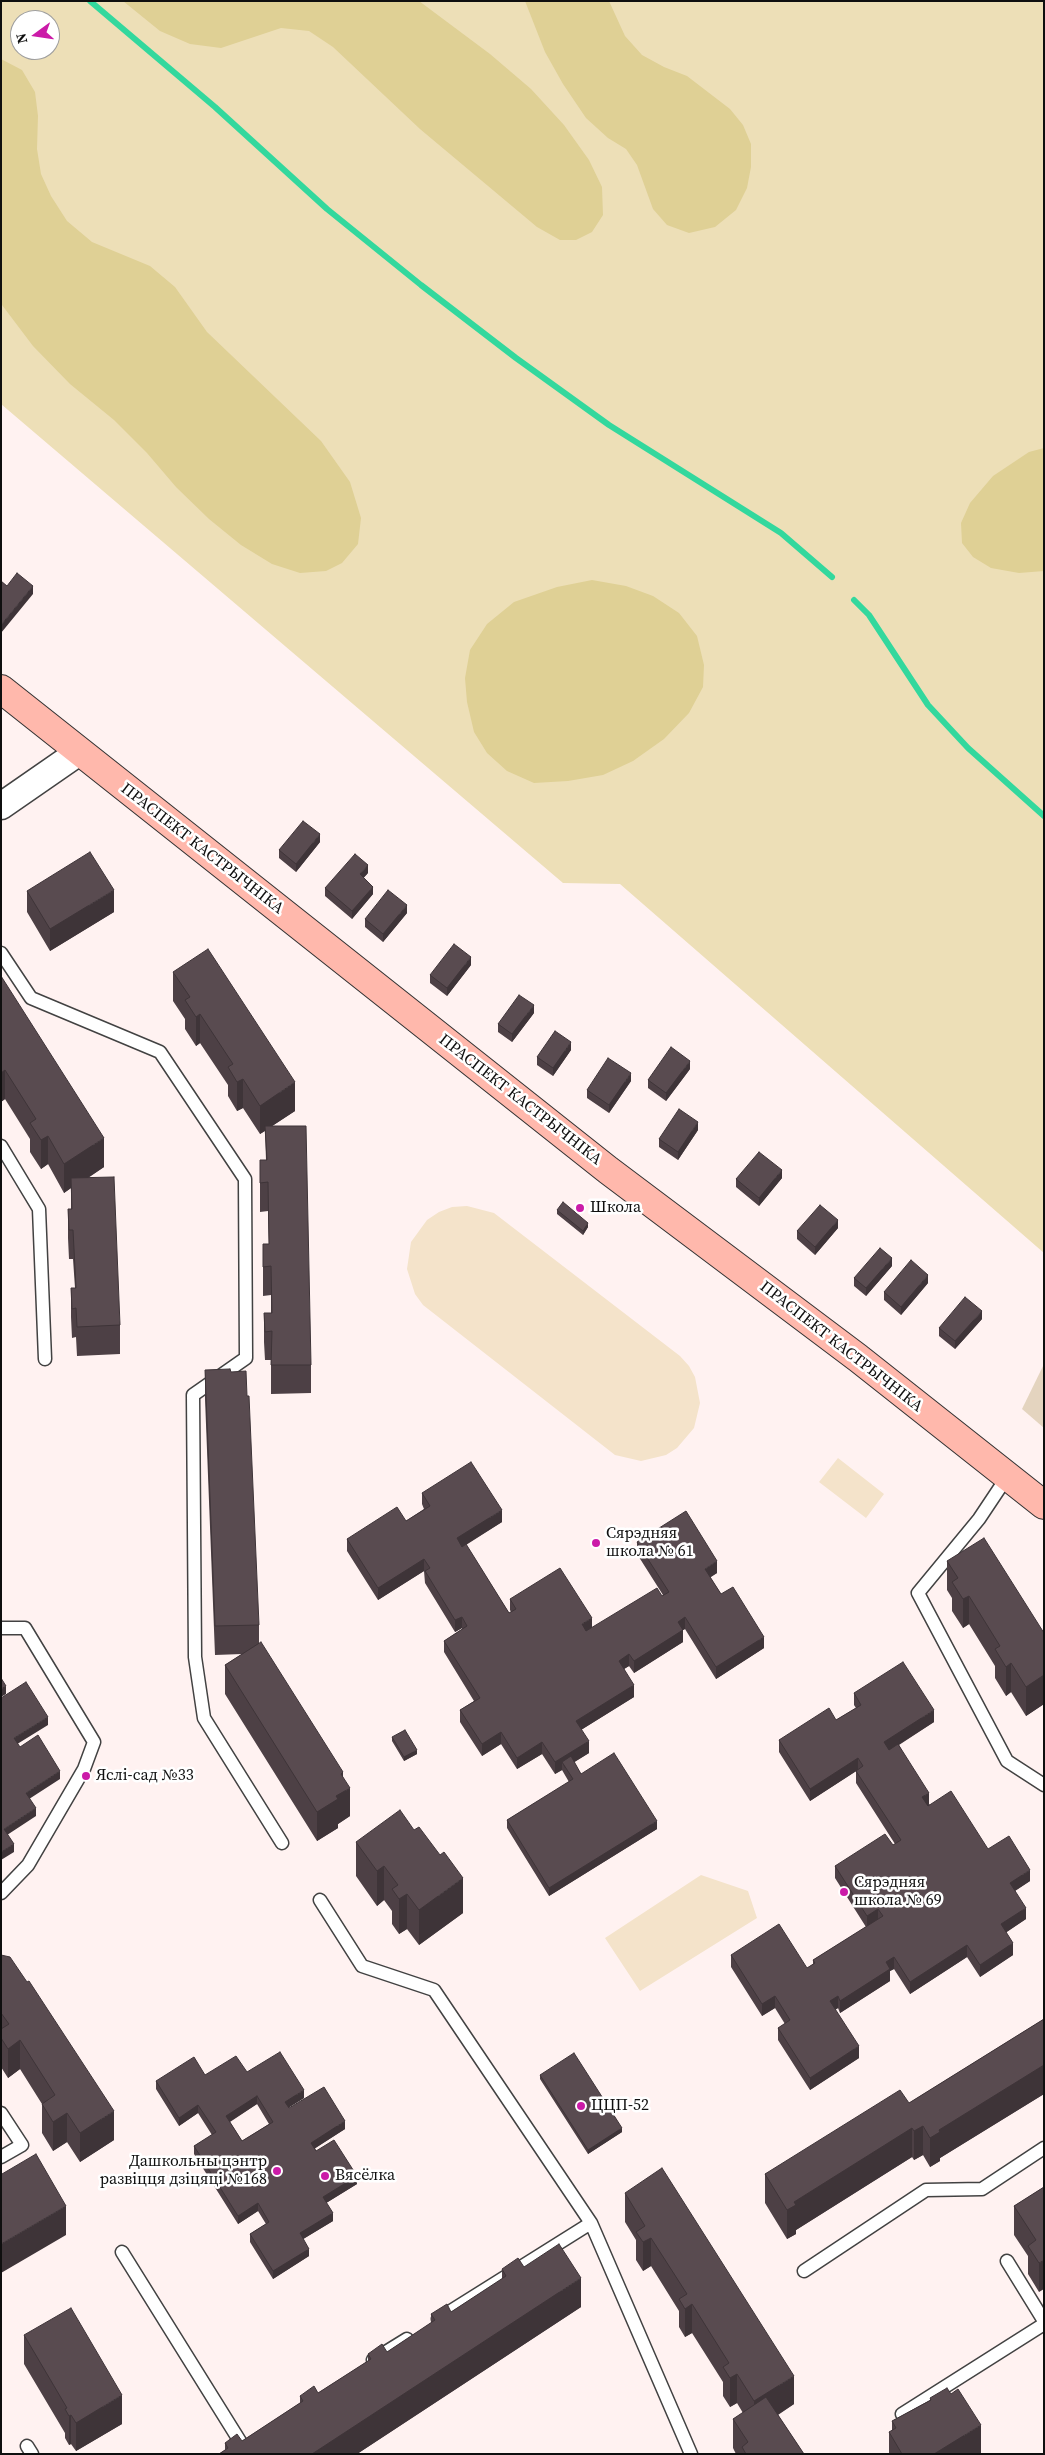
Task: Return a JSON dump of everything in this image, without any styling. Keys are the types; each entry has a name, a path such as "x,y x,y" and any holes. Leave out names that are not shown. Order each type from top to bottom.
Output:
{"main road":[{"name":"ПРАСПЕКТ КАСТРЫЧНІКА","path":"1,688 79,752 593,1158 858,1358 1044,1505"}],"street":[{"path":"1,806 79,752"}],"lane":[{"path":"1,953 31,998 160,1052 245,1179 246,1358 193,1395 195,1657 204,1718 282,1843"},
{"path":"1,1146 39,1209 46,1359"},
{"path":"1007,1477 979,1519 918,1593 1007,1761 1044,1785"},
{"path":"1,1628 25,1628 94,1742 84,1768 28,1865 1,1893"},
{"path":"320,1900 362,1966 434,1990 591,2223 691,2454"},
{"path":"1,2113 22,2145 1,2157"},
{"path":"804,2271 926,2190 982,2189 1044,2148"},
{"path":"366,2364 591,2223"},
{"path":"122,2252 241,2443"},
{"path":"902,2414 1044,2322 1007,2262"}],"shaded area":[{"path":"1,1 1044,1 1044,1253 620,884 563,883 1,404"},
{"path":"123,1 419,1 490,54 531,89 564,125 589,160 602,187 603,215 592,232 576,240 560,240 537,227 420,129 333,47 309,31 281,28 221,48 190,44 160,31"},
{"path":"525,1 609,1 625,36 642,55 664,67 687,76 730,109 743,125 751,144 751,167 747,188 736,210 715,227 689,233 667,225 653,209 637,165 626,149 608,138 586,118 563,84 545,52"},
{"path":"1,59 22,70 35,92 38,116 37,149 41,174 51,196 67,221 92,242 150,266 175,287 207,332 321,441 350,482 361,518 358,544 342,563 326,571 300,573 272,564 241,545 209,519 176,487 147,453 114,420 70,384 33,346 2,305"},
{"path":"1044,448 1044,571 1019,573 991,568 973,557 962,543 961,523 970,503 993,476 1029,452"},
{"path":"592,580 626,586 653,596 679,613 697,636 704,665 703,687 689,713 664,739 633,761 603,775 568,781 534,783 507,771 487,753 474,732 467,702 465,678 470,650 487,624 514,602 557,587"},
{"path":"467,1206 494,1213 680,1356 689,1366 695,1377 700,1403 694,1428 677,1448 666,1455 641,1461 615,1455 423,1305 415,1294 407,1269 411,1242 427,1220 439,1212 452,1207"},
{"path":"1044,1364 1044,1428 1022,1409"},
{"path":"838,1458 884,1494 866,1518 819,1482"},
{"path":"701,1875 748,1891 757,1918 640,1991 605,1938"}],"building":[{"path":"17,573 33,586 1,625 1,581 7,586"},
{"path":"303,821 320,834 296,864 279,850"},
{"path":"90,852 114,890 50,929 27,891"},
{"path":"355,854 368,865 360,874 373,887 352,911 325,888"},
{"path":"388,890 407,905 383,934 365,919"},
{"path":"454,944 471,957 447,988 430,975"},
{"path":"208,949 295,1082 260,1106 243,1079 237,1082 228,1067 233,1064 200,1014 196,1017 185,1000 190,997 173,972"},
{"path":"1,976 104,1138 64,1164 48,1136 41,1140 30,1123 36,1119 5,1070 1,1073"},
{"path":"519,995 534,1005 512,1034 498,1024"},
{"path":"555,1031 571,1042 553,1068 537,1057"},
{"path":"671,1047 690,1061 666,1093 648,1080"},
{"path":"608,1058 631,1073 609,1105 587,1090"},
{"path":"679,1109 698,1122 678,1152 659,1139"},
{"path":"265,1126 306,1126 311,1365 271,1365 272,1331 265,1332 264,1313 272,1313 271,1266 263,1267 263,1244 269,1244 268,1182 260,1183 260,1160 267,1160"},
{"path":"759,1152 782,1170 759,1198 736,1179"},
{"path":"114,1177 120,1325 77,1327 76,1308 72,1309 71,1288 76,1288 73,1230 69,1230 68,1209 72,1209 71,1178"},
{"path":"563,1202 588,1223 583,1231 557,1210"},
{"path":"820,1205 838,1220 815,1247 797,1231"},
{"path":"880,1248 892,1258 866,1288 854,1278"},
{"path":"911,1260 928,1275 901,1307 884,1292"},
{"path":"965,1297 982,1311 955,1341 939,1328"},
{"path":"230,1369 231,1372 246,1371 247,1396 249,1396 259,1625 215,1626 205,1370"},
{"path":"471,1462 502,1510 457,1538 462,1547 466,1544 509,1613 516,1609 510,1599 560,1568 592,1618 582,1624 586,1631 657,1588 662,1596 669,1592 637,1542 686,1511 717,1561 705,1569 721,1594 733,1587 764,1637 716,1667 685,1617 678,1622 683,1630 634,1661 629,1654 619,1661 634,1685 576,1721 589,1741 555,1762 542,1742 517,1758 501,1732 482,1744 460,1710 480,1698 444,1641 467,1626 462,1617 455,1620 425,1571 430,1568 424,1559 378,1588 347,1539 397,1507 406,1521 430,1506 422,1493"},
{"path":"984,1538 1044,1633 1044,1675 1026,1687 1011,1663 1006,1667 995,1649 1000,1646 969,1596 963,1599 952,1582 958,1578 947,1561"},
{"path":"261,1642 343,1772 341,1774 350,1788 336,1796 338,1799 317,1812 225,1665"},
{"path":"903,1662 934,1710 884,1742 889,1750 898,1744 929,1793 922,1797 928,1806 951,1791 988,1849 1009,1836 1030,1870 1010,1883 1026,1908 1001,1924 1013,1943 980,1965 967,1945 910,1982 894,1957 886,1962 890,1969 840,2001 838,1996 830,2001 859,2046 810,2078 778,2028 790,2020 775,1996 762,2004 731,1955 779,1924 807,1968 815,1963 813,1960 883,1916 878,1909 867,1916 835,1866 885,1834 893,1845 901,1840 856,1771 863,1766 858,1758 810,1789 779,1740 829,1708 836,1720 861,1705 854,1693"},
{"path":"1,1678 6,1686 1,1689"},
{"name":"Яслі-сад №33","path":"26,1682 48,1717 14,1738 20,1747 38,1735 60,1771 26,1793 36,1808 4,1829 14,1844 1,1852 1,1698"},
{"path":"405,1730 417,1750 404,1757 392,1737"},
{"path":"614,1753 657,1821 549,1888 507,1820 573,1779 562,1762 571,1756 581,1774"},
{"path":"400,1810 414,1830 419,1827 440,1855 444,1852 463,1878 419,1910 407,1894 399,1899 392,1889 398,1885 384,1866 377,1871 356,1842"},
{"path":"1,1955 10,1957 27,1982 29,1981 114,2111 80,2133 67,2113 53,2122 42,2104 55,2095 20,2040 8,2049 1,2038 1,2029 9,2024 1,2013"},
{"path":"1044,2019 1044,2065 939,2130 940,2132 930,2138 923,2126 914,2131 912,2128 794,2202 796,2205 787,2210 765,2174 900,2090 909,2103"},
{"name":"Дашкольны цэнтр развіцця дзіцяці №168","path":"280,2052 304,2090 285,2102 289,2108 324,2087 345,2121 311,2143 316,2151 334,2140 357,2176 323,2197 333,2213 300,2233 309,2249 273,2271 250,2234 269,2222 258,2203 238,2216 194,2146 216,2132 198,2105 179,2118 156,2081 194,2057 205,2075 236,2056 247,2072","holes":["257,2096 273,2122 242,2141 226,2116"]},
{"name":"ЦЦП-52","path":"574,2053 622,2128 588,2150 540,2075"},
{"path":"36,2154 66,2206 1,2244 1,2173"},
{"path":"662,2168 794,2376 754,2401 737,2374 730,2378 723,2367 729,2363 692,2304 685,2309 679,2299 687,2294 651,2238 643,2242 636,2232 645,2226 625,2193"},
{"path":"1044,2187 1044,2260 1039,2263 1028,2246 1036,2240 1014,2206"},
{"path":"559,2244 581,2278 312,2454 219,2454 228,2448 225,2443 237,2434 242,2441 303,2401 300,2396 314,2386 318,2393 371,2359 368,2354 382,2344 387,2352 435,2320 431,2314 447,2304 451,2312 506,2276 502,2269 518,2258 524,2267"},
{"path":"71,2308 122,2395 76,2423 71,2415 69,2416 65,2409 67,2408 24,2335"},
{"path":"947,2388 951,2394 958,2389 981,2425 934,2454 902,2454 889,2432 896,2428 892,2421 931,2400 930,2398"},
{"path":"766,2397 804,2454 746,2454 742,2447 748,2442 733,2419"}],"waterway":[{"path":"90,1 215,107 327,209 421,285 516,358 609,425 781,533 832,577"},
{"path":"854,600 869,615 928,705 968,748 1044,816"}],"place":[{"name":"Школа","path":"580,1208"},
{"name":"Сярэдняя школа № 61","path":"596,1543"},
{"name":"Яслі-сад №33","path":"86,1776"},
{"name":"Сярэдняя школа № 69","path":"844,1892"},
{"name":"ЦЦП-52","path":"581,2106"},
{"name":"Дашкольны цэнтр развіцця дзіцяці №168","path":"277,2171"},
{"name":"Вясёлка","path":"325,2176"}]}
